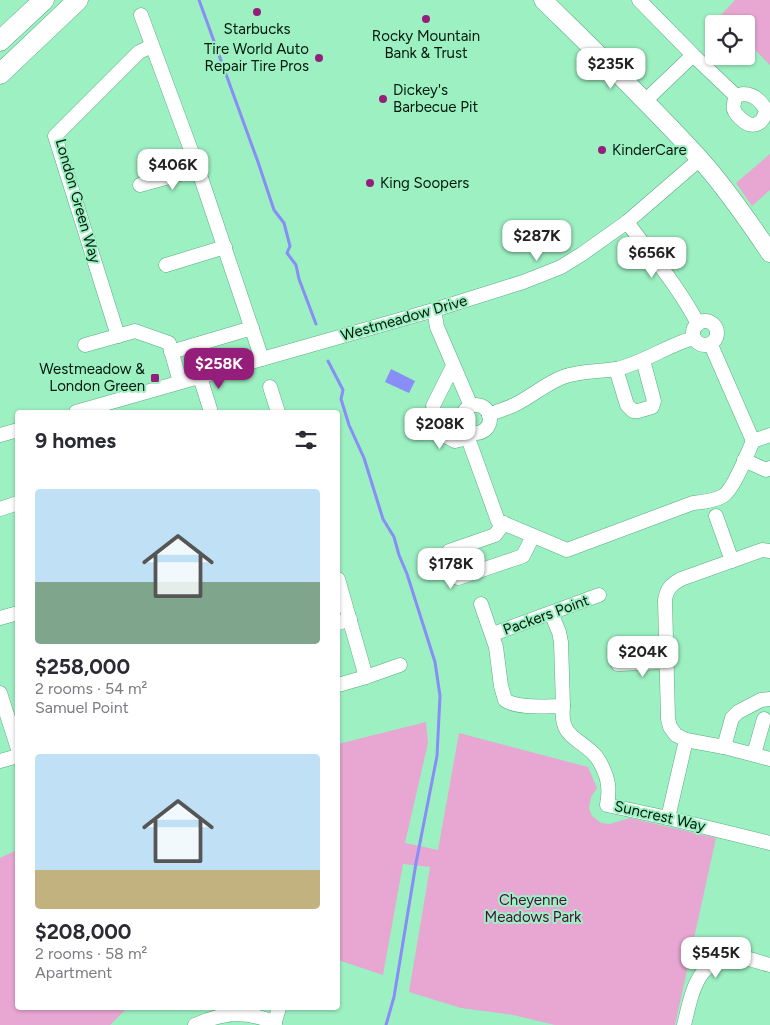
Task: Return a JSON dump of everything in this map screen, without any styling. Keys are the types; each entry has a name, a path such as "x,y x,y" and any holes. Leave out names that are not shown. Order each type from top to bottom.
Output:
{"highway":[{"path":"0,41 44,0"},
{"path":"0,74 78,0"}],"main road":[{"path":"543,0 645,101 700,159 738,206 770,252"}],"street":[{"path":"638,0 736,96"},
{"path":"141,15 198,169 262,358"},
{"name":"London Green Way","path":"118,336 56,136 139,52 152,46"},
{"path":"645,101 693,55"},
{"name":"Westmeadow Drive","path":"83,410 434,310 523,282 560,267 582,254 626,222 700,159"},
{"path":"140,186 198,169"},
{"path":"626,222 667,274 698,324"},
{"path":"166,265 224,247"},
{"path":"434,310 437,327 471,406"},
{"path":"705,321 716,326 718,330 717,339 711,345 698,344 694,338 694,330 698,324 705,321"},
{"path":"171,352 252,328"},
{"path":"85,345 136,331 169,343 180,382"},
{"path":"489,414 515,405 562,377 579,372 616,369 643,360 680,342 694,338"},
{"path":"711,345 753,441"},
{"path":"616,369 627,405 633,412 638,412 652,407 654,401 643,360"},
{"path":"433,406 453,366"},
{"path":"200,376 210,410"},
{"path":"270,387 277,410"},
{"path":"417,421 455,441 469,435 485,429 490,421 489,414 482,406 471,406 465,410 462,419 469,435 498,521 567,550 693,503 707,502 723,496 731,488 753,441 770,435"},
{"path":"0,435 15,431"},
{"path":"744,460 766,470 770,468"},
{"path":"0,509 15,504"},
{"path":"716,516 732,561"},
{"path":"504,523 495,535 449,551 458,578 523,556 533,536"},
{"path":"770,551 762,550 681,579 667,591 665,600 668,719 670,727 676,735 686,740 770,758"},
{"path":"340,593 344,621 366,677"},
{"name":"Packers Point","path":"493,634 599,595"},
{"path":"481,604 493,634 504,700 510,704 563,706"},
{"name":"Suncrest Way","path":"551,613 561,642 562,716 564,725 569,734 593,753 602,766 609,785 608,805 770,843"},
{"path":"0,618 15,614"},
{"path":"618,664 666,662"},
{"path":"340,684 400,665"},
{"path":"0,693 15,740"},
{"path":"724,747 732,718 738,712 761,700 770,699"},
{"path":"754,754 764,719"},
{"path":"668,818 686,740"},
{"path":"0,761 15,757"},
{"path":"684,1025 698,977 707,967 718,961 730,958 745,958 770,965"},
{"path":"195,1025 223,1015 240,1014 262,1018 274,1024 278,1010"}],"green space":[{"path":"735,0 770,0 770,65 755,50 755,15 721,15"},
{"path":"770,154 770,190 752,206 736,183"},
{"name":"Cheyenne Meadows Park","path":"426,722 428,743 405,843 438,850 459,733 588,767 597,788 591,797 589,808 592,816 601,823 610,824 630,818 716,838 675,1025 555,1025 513,1015 461,1008 409,992 430,867 403,864 383,975 340,961 340,744"},
{"path":"15,851 15,1010 125,1010 110,1025 0,1025 0,858"}],"water":[{"path":"391,369 415,381 409,393 385,382"}],"waterway":[{"path":"199,0 274,210 284,223 290,246 287,253 296,265 299,279 316,324"},
{"path":"328,361 343,390 341,399 349,425 364,458 383,519 394,537 407,574 435,662 440,696 437,756 416,863 394,997 386,1025"}],"place":[{"name":"Starbucks","path":"257,12"},
{"name":"Rocky Mountain Bank & Trust","path":"426,19"},
{"name":"Tire World Auto Repair Tire Pros","path":"319,58"},
{"name":"Dickey's Barbecue Pit","path":"383,99"},
{"name":"KinderCare","path":"602,150"},
{"name":"King Soopers","path":"370,183"},
{"name":"Westmeadow & London Green","path":"155,378"}]}
